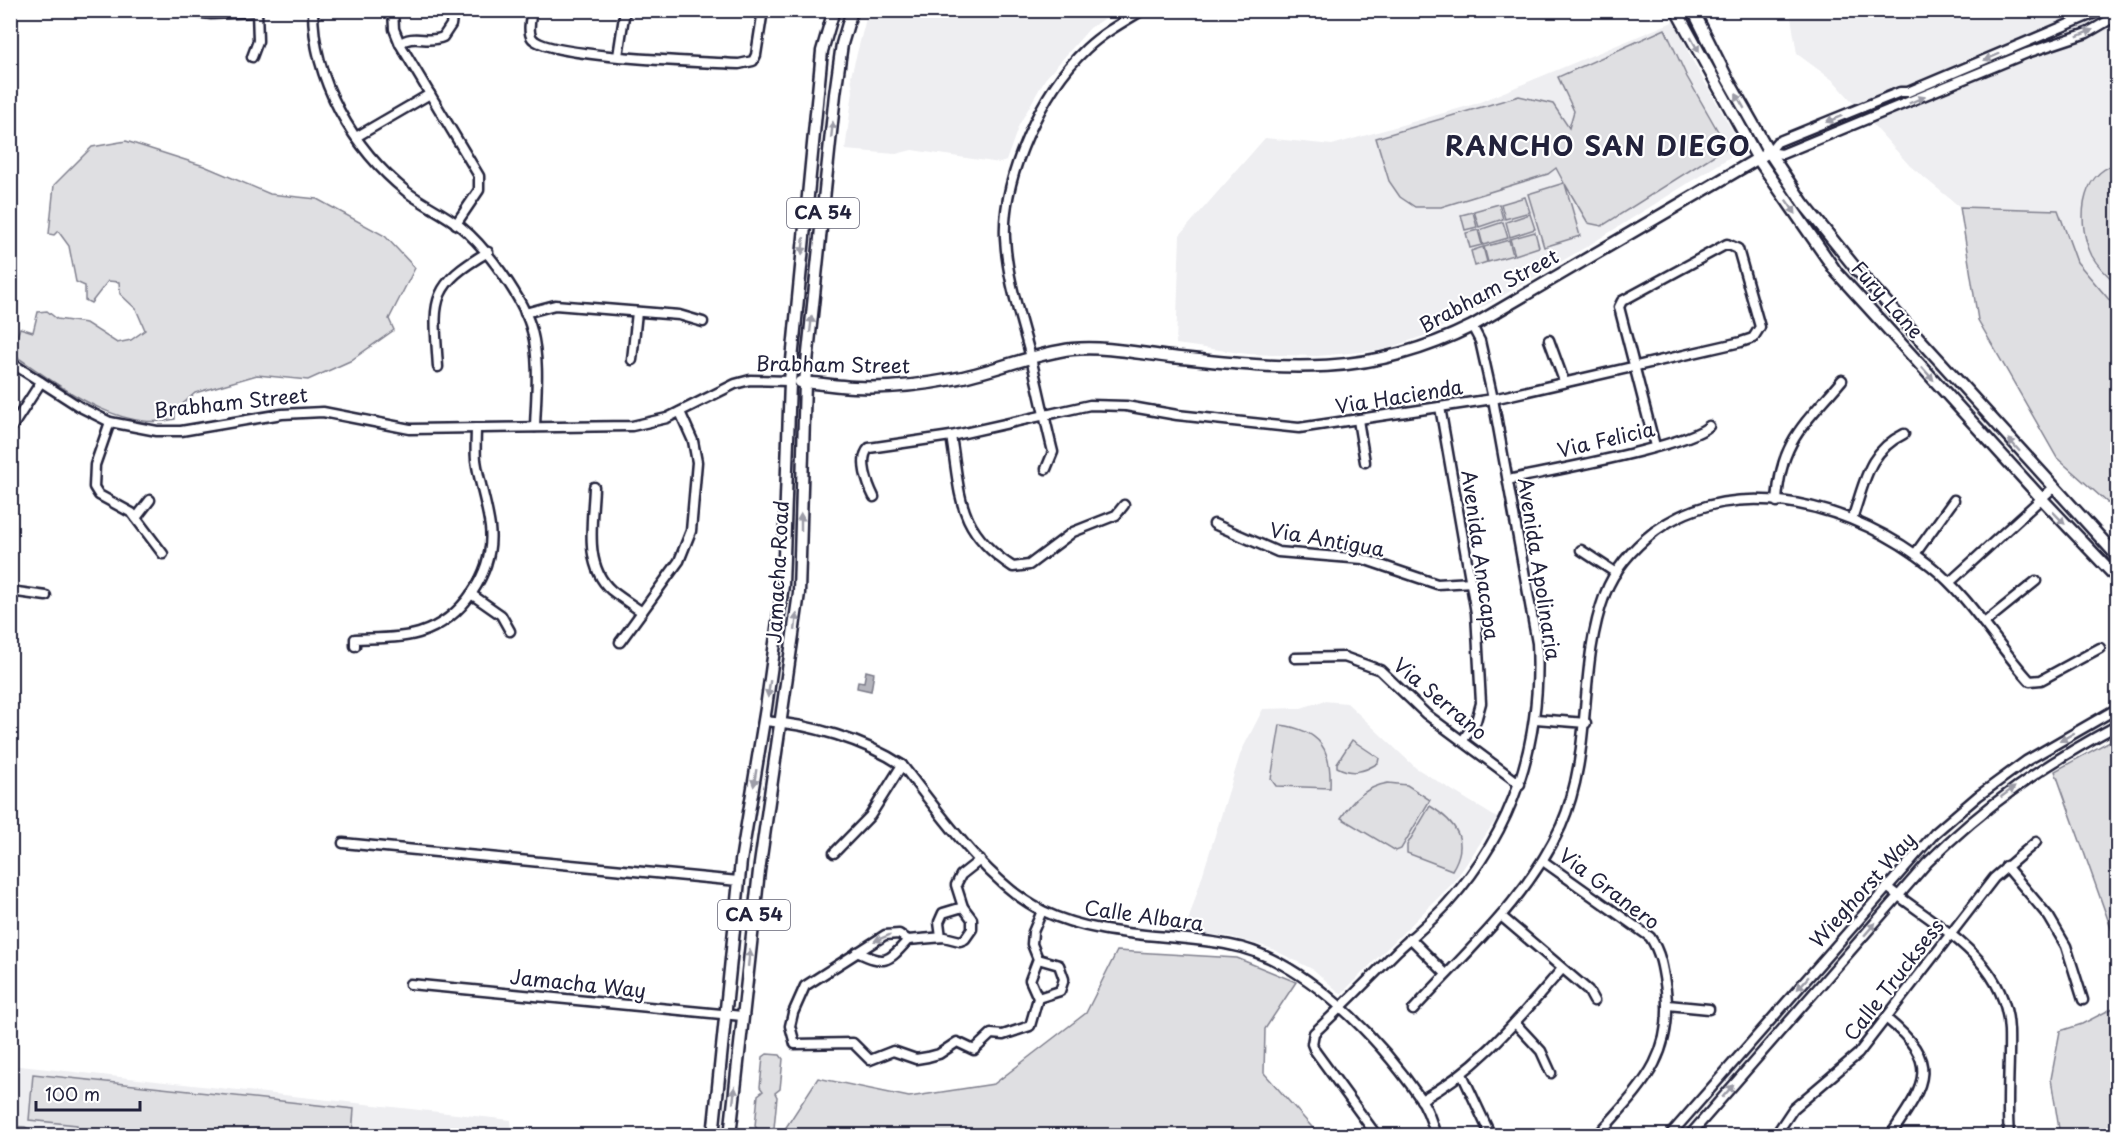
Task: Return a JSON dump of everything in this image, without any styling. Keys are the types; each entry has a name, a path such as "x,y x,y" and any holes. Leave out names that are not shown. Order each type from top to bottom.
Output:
{"main road":[{"name":"Jamacha Road","path":"713,1136 738,881 783,585 790,381 822,51 834,10"},
{"name":"Jamacha Road","path":"729,1136 759,871 794,640 801,572 805,382 838,74 842,44 852,10"},
{"name":"Fury Lane","path":"1676,10 1758,159 1837,273 2042,499 2118,579"},
{"name":"Fury Lane","path":"1693,10 1727,78 1769,152 1803,203 1857,270 2118,557"},
{"name":"Brabham Street","path":"790,381 856,387 907,387 956,379 1031,357 1071,349 1112,348 1168,357 1317,368 1391,357 1438,343 1472,326 1769,152"}],"street":[{"path":"176,10 211,14 257,11 258,41 252,57"},
{"path":"313,10 325,78 333,99 356,136 385,172 456,224 488,252 525,313 532,331 537,366 535,427"},
{"path":"393,10 394,29 400,44 479,176 479,190 456,224"},
{"path":"400,44 406,39 432,40 443,37 452,25 453,10"},
{"path":"532,10 529,33 532,39 546,47 618,56 746,64 753,61 756,55 763,10"},
{"path":"618,56 625,10"},
{"path":"1046,469 1053,452 1013,291 1005,237 1008,207 1016,174 1035,120 1059,83 1085,50 1114,26 1143,10"},
{"path":"2102,10 1908,92 1900,92 1777,142 1769,152 1782,154 2027,53 2087,33 2118,15"},
{"path":"2027,53 2043,41 2046,34"},
{"path":"356,136 430,94"},
{"name":"Via Hacienda","path":"874,497 867,484 866,450 951,436 1090,405 1111,405 1299,428 1494,399 1564,381 1633,368 1753,338 1760,327 1738,249 1727,244 1622,301 1619,307 1633,368"},
{"path":"438,367 435,315 441,288 464,266 488,252"},
{"path":"525,313 555,305 679,315 703,322"},
{"path":"632,360 637,312"},
{"name":"Avenida Apolinaria","path":"1377,1136 1315,1051 1312,1044 1314,1033 1447,904 1471,876 1504,823 1520,784 1536,719 1539,680 1537,643 1494,399 1480,341 1472,326"},
{"path":"1549,340 1564,381"},
{"name":"Brabham Street","path":"10,362 80,407 110,422 139,429 181,431 282,414 323,412 410,429 632,426 654,422 680,412 735,384 750,380 790,381"},
{"path":"1633,368 1655,446"},
{"path":"1777,502 1780,470 1788,447 1842,380"},
{"path":"10,430 42,382"},
{"name":"Avenida Anacapa","path":"1440,407 1472,582 1481,704 1476,721 1463,740"},
{"path":"620,642 679,561 692,531 697,462 693,441 680,412"},
{"path":"1358,420 1365,462"},
{"path":"110,422 95,465 94,487 99,495 136,518 163,554"},
{"name":"Via Felicia","path":"1508,480 1700,434 1709,426"},
{"path":"355,646 356,639 405,635 432,628 459,609 481,579 488,558 490,529 476,459 476,428"},
{"path":"1852,519 1874,459 1887,443 1904,434"},
{"path":"951,436 963,514 972,531 1013,567 1029,565 1073,532 1116,515 1124,506"},
{"path":"594,487 592,544 596,566 610,589 642,612"},
{"path":"1950,582 2053,488"},
{"path":"136,518 150,500"},
{"path":"1915,554 1954,500"},
{"path":"1413,1010 1520,895 1543,861 1569,806 1581,760 1594,632 1606,592 1616,573 1644,540 1664,525 1692,511 1736,501 1777,502 1823,510 1852,519 1901,544 1950,582 2030,681 2041,680 2100,648"},
{"name":"Via Antigua","path":"1214,524 1278,552 1363,559 1437,584 1472,582"},
{"path":"1581,550 1616,573"},
{"path":"1984,623 2036,581"},
{"path":"10,591 46,596"},
{"path":"471,594 501,615 510,631"},
{"name":"Via Serrano","path":"1295,658 1335,656 1371,666 1388,675 1426,714 1520,784"},
{"name":"Wieghorst Way","path":"1669,1136 1935,833 1978,796 2026,761 2118,708"},
{"path":"1536,719 1586,723"},
{"name":"Calle Albara","path":"764,721 780,722 861,744 883,753 902,765 980,860 1009,890 1042,911 1070,922 1118,931 1210,941 1247,949 1269,957 1304,977 1342,1007 1421,1100 1436,1136"},
{"name":"Wieghorst Way","path":"1689,1136 1927,863 1981,812 2035,772 2118,725"},
{"path":"834,853 870,816 902,765"},
{"name":"Calle Trucksess","path":"1774,1136 1792,1109 1846,1066 1887,1019 1950,935 2006,866 2036,842"},
{"path":"343,843 738,881"},
{"path":"980,860 961,875 957,882 957,894 972,919 971,932 966,939 960,941 941,937 908,940 899,934 885,935 857,952 829,973 805,986 790,1026 795,1044 853,1043 870,1060 893,1051 916,1059 939,1054 957,1042 974,1050 990,1034 1003,1035 1030,1026 1038,999 1030,980 1038,959 1032,939 1042,911"},
{"name":"Via Granero","path":"1543,861 1650,937 1658,949 1668,1005 1666,1037 1655,1064 1597,1136"},
{"path":"2006,866 2055,927 2066,946 2083,1000"},
{"path":"1887,886 1950,935 1985,966 1996,984 2006,1008 2009,1031 2007,1087 2009,1136"},
{"path":"941,937 939,922 943,913 963,907"},
{"path":"1501,916 1588,990 1594,1001"},
{"path":"1410,938 1446,974"},
{"path":"857,952 884,962 891,959 908,940"},
{"path":"1038,959 1059,965 1064,979 1060,992 1038,999"},
{"path":"1421,1100 1462,1074 1515,1023 1562,969"},
{"name":"Jamacha Way","path":"410,984 723,1016 742,1016"},
{"path":"1668,1005 1708,1009"},
{"path":"1887,1019 1906,1034 1920,1054 1922,1072 1921,1085 1913,1102 1890,1136"},
{"path":"1515,1023 1541,1051 1551,1073"},
{"path":"1462,1074 1491,1136"}],"shaded area":[{"path":"868,10 1117,11 1090,28 1045,79 1019,125 1006,161 1000,163 912,150 896,154 845,150 853,91 851,76"},
{"path":"1790,11 2117,11 2117,309 2077,262 2058,210 1960,207 1910,166 1834,81 1797,54"},
{"path":"1675,21 1692,60 1743,149 1586,247 1490,303 1426,335 1383,350 1317,356 1248,354 1176,344 1180,235 1265,138 1332,145 1475,104"},
{"path":"1665,29 1687,77 1727,147 1602,226 1588,223 1565,184 1580,236 1544,247 1528,194 1564,183 1556,168 1548,174 1441,207 1415,207 1400,197 1389,181 1376,138 1519,96 1553,104 1569,128 1574,111 1558,77"},
{"path":"126,141 204,166 270,194 317,199 385,236 415,268 389,319 394,330 350,361 308,380 257,375 195,393 175,411 175,419 153,422 132,419 88,402 67,391 11,353 11,340 15,342 20,328 33,332 38,312 47,311 57,319 86,323 117,343 131,340 145,330 136,309 120,294 119,282 108,281 91,303 85,300 85,286 76,282 69,246 58,231 54,235 49,234 54,185 92,147"},
{"path":"2118,164 2117,284 2100,268 2092,256 2087,244 2083,216 2084,202 2095,178 2104,170"},
{"path":"1525,197 1530,212 1505,219 1501,204"},
{"path":"1499,204 1503,219 1479,227 1474,211"},
{"path":"1960,207 2058,210 2077,262 2117,309 2117,511 2057,458 1978,320"},
{"path":"1473,212 1477,227 1465,230 1461,215"},
{"path":"1530,214 1535,229 1510,237 1506,222"},
{"path":"1503,222 1508,238 1483,245 1479,230"},
{"path":"1478,230 1482,245 1470,248 1466,233"},
{"path":"1535,232 1539,247 1515,255 1510,239"},
{"path":"1509,240 1513,255 1488,262 1484,247"},
{"path":"1483,247 1487,262 1475,266 1471,251"},
{"path":"866,671 874,673 871,691 857,688 858,681 864,682"},
{"path":"1323,701 1347,703 1416,768 1497,818 1454,882 1341,994 1314,970 1270,948 1232,937 1185,931 1241,752 1263,709 1301,708"},
{"path":"1280,725 1305,731 1321,744 1329,762 1330,788 1276,786 1271,779"},
{"path":"2117,737 2117,945 2055,771"},
{"path":"1352,740 1379,758 1378,763 1368,769 1358,771 1348,771 1337,767 1337,763"},
{"path":"1388,783 1407,785 1430,800 1401,849 1396,851 1341,818 1361,795 1373,787"},
{"path":"1430,806 1447,819 1458,833 1460,850 1452,870 1407,853 1407,845"},
{"path":"1117,951 1237,958 1296,982 1265,1029 1264,1073 1319,1135 781,1135 818,1078 909,1097 994,1084 1086,1013"},
{"path":"2117,1006 2117,1135 2060,1135 2051,1079 2060,1031 2082,1024"},
{"path":"767,1054 780,1055 783,1059 780,1089 775,1093 777,1097 774,1128 770,1131 758,1130 755,1126 758,1095 763,1091 760,1087 763,1057"},
{"path":"11,1065 511,1120 512,1135 11,1136"},
{"path":"33,1074 354,1109 352,1135 77,1135 77,1125 29,1120"},
{"path":"10,1126 25,1127 41,1135 11,1135"}],"district":[{"name":"RANCHO SAN DIEGO","path":"1598,147"}]}
